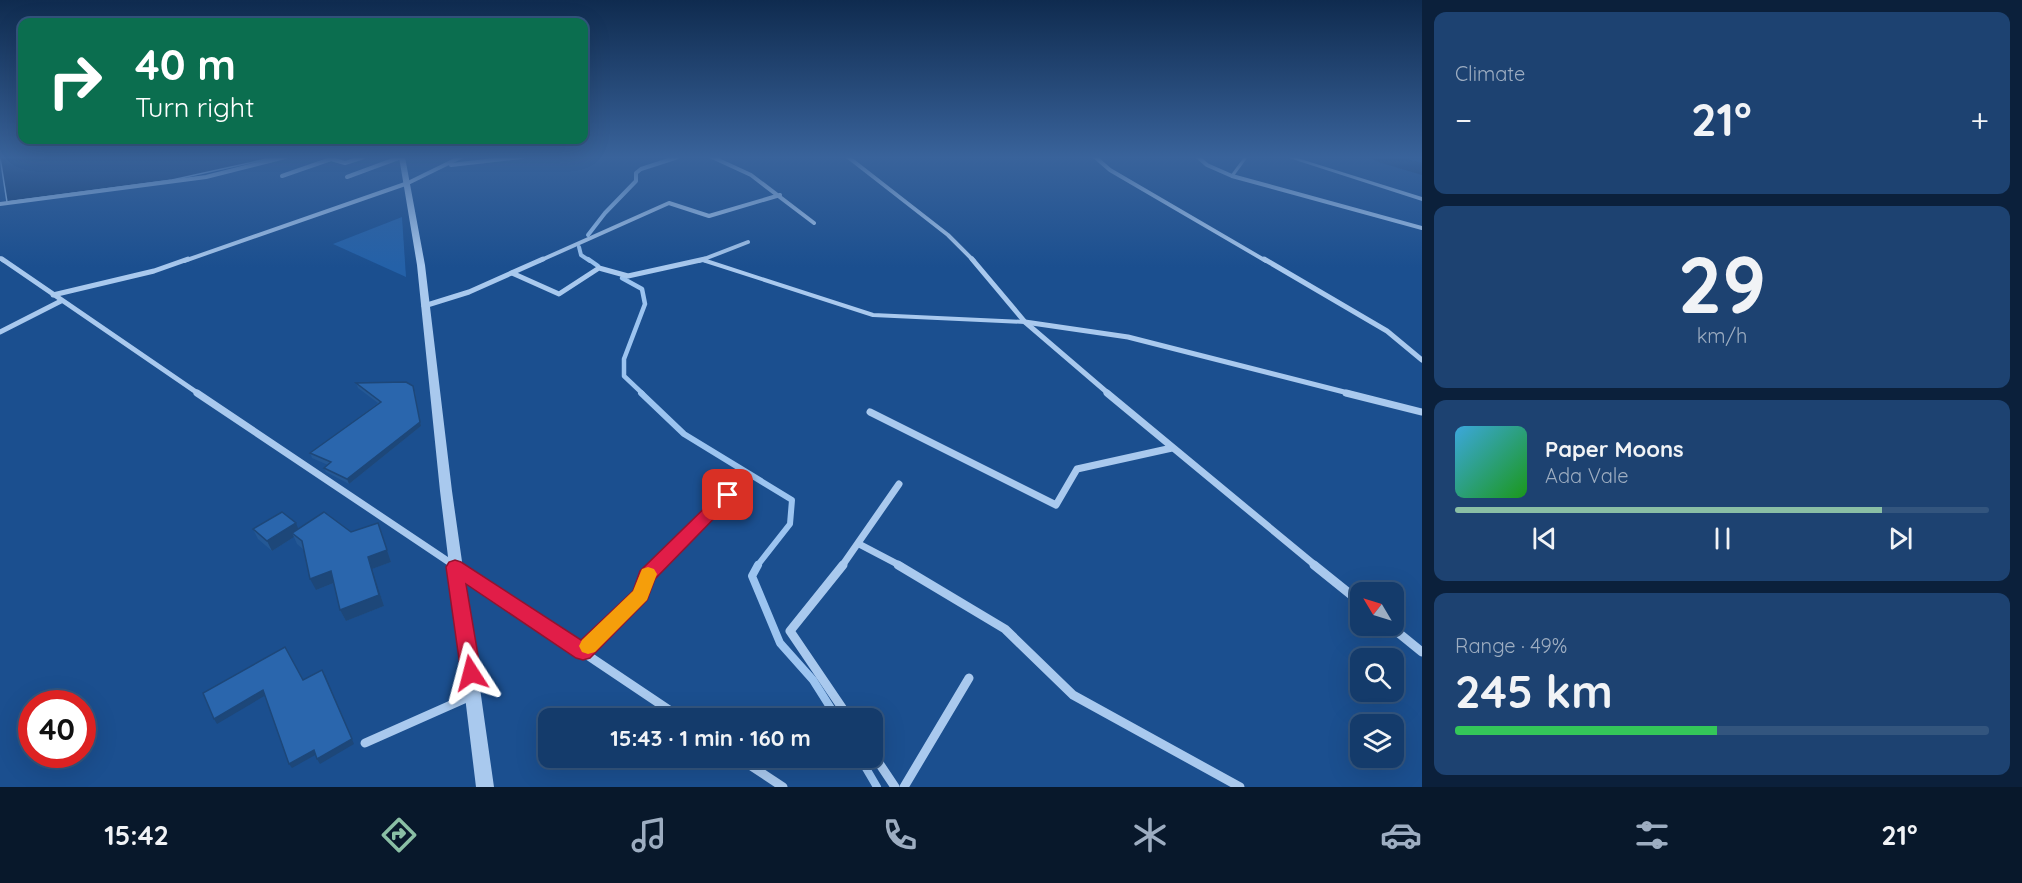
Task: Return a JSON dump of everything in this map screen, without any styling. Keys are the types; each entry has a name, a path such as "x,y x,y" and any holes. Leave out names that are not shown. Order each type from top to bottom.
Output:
{"street":[{"path":"0,204 78,194"},
{"path":"54,296 154,271 377,194"},
{"path":"409,194 455,567 485,787"},
{"path":"895,194 948,235 977,264 1025,322 1172,448 1350,594"},
{"path":"1151,194 1387,332 1422,360"},
{"path":"1297,194 1422,228"},
{"path":"1405,194 1422,199"},
{"path":"424,306 470,292 669,203 709,216 780,195 814,223"},
{"path":"512,273 559,294 598,268 628,276 704,260 748,242"},
{"path":"0,258 61,302 666,708"},
{"path":"0,332 61,302"},
{"path":"1025,322 1128,337 1422,412"},
{"path":"870,412 1056,505 1077,469 1172,448"},
{"path":"583,652 641,595 647,576 744,479"},
{"path":"842,708 790,631 859,544 899,484"},
{"path":"859,544 927,580 1005,629 1073,695 1239,787"},
{"path":"1402,636 1422,652"},
{"path":"904,787 969,678"},
{"path":"365,743 474,694"},
{"path":"754,768 783,787"},
{"path":"882,768 895,787"}],"lane":[{"path":"704,260 873,315 1025,322"}],"shaded area":[{"path":"6,194 69,194 7,202"},
{"path":"402,217 406,277 333,244"}],"building":[{"path":"406,382 413,386 420,422 347,479 324,468 331,462 310,453 381,402 356,383"},
{"path":"282,512 296,523 267,541 253,529"},
{"path":"324,512 351,532 378,523 387,550 368,557 379,595 340,610 331,571 310,579 302,541 292,533"},
{"path":"285,647 303,680 322,670 352,739 317,759 314,750 289,764 263,690 214,719 203,693"}],"waterway":[{"path":"588,235 624,194"},
{"path":"579,247 581,255 590,261"},
{"path":"588,259 598,266"},
{"path":"622,278 642,289 645,304 624,359 624,376 643,394"},
{"path":"641,393 684,434 792,500 790,524 757,566"},
{"path":"758,565 752,576 780,643 813,680 831,708"},
{"path":"866,768 877,787"}],"slow traffic":[{"path":"588,646 641,595 648,574"}],"route":[{"path":"471,673 455,567 583,652 641,595 647,576 728,495"}]}
